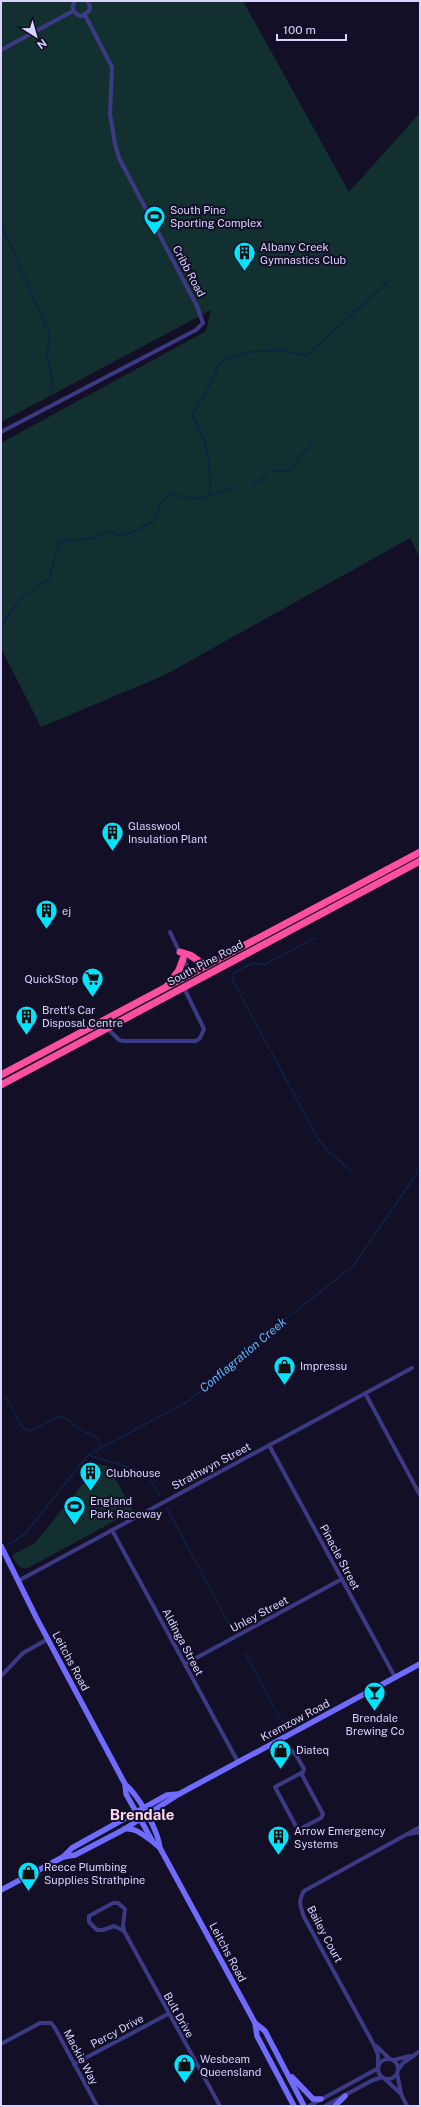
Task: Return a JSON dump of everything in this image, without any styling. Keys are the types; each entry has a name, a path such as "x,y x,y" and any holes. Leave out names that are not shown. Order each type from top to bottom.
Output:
{"highway":[{"name":"South Pine Road","path":"2,1080 167,987 420,852"},
{"name":"South Pine Road","path":"2,1080 184,988 420,861"},
{"path":"180,952 190,955 206,966"},
{"path":"167,987 179,970 183,959"}],"street":[{"path":"75,1 72,5 73,11 77,15 85,15 90,8 89,2"},
{"path":"1,50 73,11"},
{"name":"Cribb Road","path":"1,432 199,328 203,323 203,318 194,300 118,154 110,114 112,67 85,15"},
{"path":"170,932 196,981"},
{"path":"107,1028 119,1040 124,1042 196,1041 200,1038 204,1029 184,988"},
{"name":"Strathwyn Street","path":"18,1581 412,1368"},
{"path":"365,1393 420,1495"},
{"name":"Pinacle Street","path":"270,1445 395,1677"},
{"name":"Aldinga Street","path":"112,1530 238,1762"},
{"name":"Leitchs Road","path":"1,1546 48,1639 125,1784 133,1791 147,1815 159,1838 160,1848"},
{"name":"Unley Street","path":"185,1664 342,1579"},
{"path":"1,1676 23,1653 48,1639"},
{"name":"Kremzow Road","path":"63,1857 75,1855 123,1830 179,1794 420,1664"},
{"path":"286,1745 296,1755 304,1769 303,1772 302,1775 323,1814 321,1818 298,1830 275,1787 303,1772"},
{"name":"Leitchs Road","path":"125,1784 126,1794 153,1842 160,1848 255,2023 257,2036 294,2106"},
{"name":"Kremzow Road","path":"1,1890 63,1857 72,1848 167,1795 179,1794"},
{"name":"Bailey Court","path":"378,2067 378,2055 374,2045 304,1917 300,1907 299,1898 304,1891 420,1827"},
{"path":"123,1830 129,1828 138,1831 153,1842"},
{"name":"Bailey Court","path":"405,1835 420,1832"},
{"path":"113,1903 118,1903 125,1909 123,1925 124,1931 114,1926 103,1930 97,1930 89,1922 89,1916 113,1903"},
{"name":"Bult Drive","path":"124,1931 168,2014 220,2106"},
{"name":"Percy Drive","path":"74,2064 168,2014"},
{"name":"Mackie Way","path":"1,2044 40,2023 49,2022 55,2028 97,2106"},
{"name":"Leitchs Road","path":"255,2023 265,2031 304,2106"},
{"name":"Bailey Court","path":"374,2045 391,2059"},
{"path":"325,2106 371,2081 383,2078 391,2079 398,2072 403,2063 420,2051"},
{"path":"309,2106 378,2067 381,2061 412,2056"},
{"path":"278,2057 305,2092 313,2099 321,2100"},
{"path":"391,2059 397,2065 401,2094 407,2106"},
{"path":"378,2067 383,2078 401,2094"},
{"path":"335,2106 345,2096"}],"green space":[{"path":"1,1 243,1 349,192 420,113 420,558 410,538 165,675 41,727 1,648 1,443 206,331 211,310 1,422"},
{"name":"England Park Raceway","path":"99,1464 109,1467 133,1511 28,1568 20,1567 12,1555 35,1543"}],"waterway":[{"path":"1,224 50,335 47,354 53,382 47,397"},
{"path":"210,495 210,473 205,444 198,425 192,415 208,389 220,363 229,358 248,352 282,350 306,356 390,280"},
{"path":"252,484 262,479 270,471 287,471 294,468 299,456 314,444"},
{"path":"1,626 20,599 49,578 60,541 94,538 109,530 119,536 133,532 154,521 160,505 169,494 198,499 233,487"},
{"path":"315,938 264,965 252,963 234,973 232,979 318,1139 327,1150 351,1171"},
{"name":"Conflagration Creek","path":"8,1545 25,1534 88,1455 187,1402 262,1342 273,1329 353,1266 420,1169"},
{"path":"5,1396 23,1428 30,1431 54,1418 65,1417 79,1429 96,1437 100,1443 100,1448"},
{"path":"88,1455 145,1472 160,1496"},
{"path":"167,1508 231,1628"},
{"path":"245,1653 282,1722"}],"place":[{"name":"South Pine Sporting Complex","path":"155,236"},
{"name":"Albany Creek Gymnastics Club","path":"245,272"},
{"name":"Glasswool Insulation Plant","path":"112,852"},
{"name":"ej","path":"47,930"},
{"name":"QuickStop","path":"93,998"},
{"name":"Brett's Car Disposal Centre","path":"26,1036"},
{"name":"Impressu","path":"284,1386"},
{"name":"Clubhouse","path":"90,1492"},
{"name":"England Park Raceway","path":"75,1526"},
{"name":"Brendale Brewing Co","path":"375,1712"},
{"name":"Diateq","path":"281,1770"},
{"name":"Arrow Emergency Systems","path":"278,1856"},
{"name":"Reece Plumbing Supplies Strathpine","path":"29,1892"},
{"name":"Wesbeam Queensland","path":"184,2084"}],"district":[{"name":"Brendale","path":"142,1814"}]}
